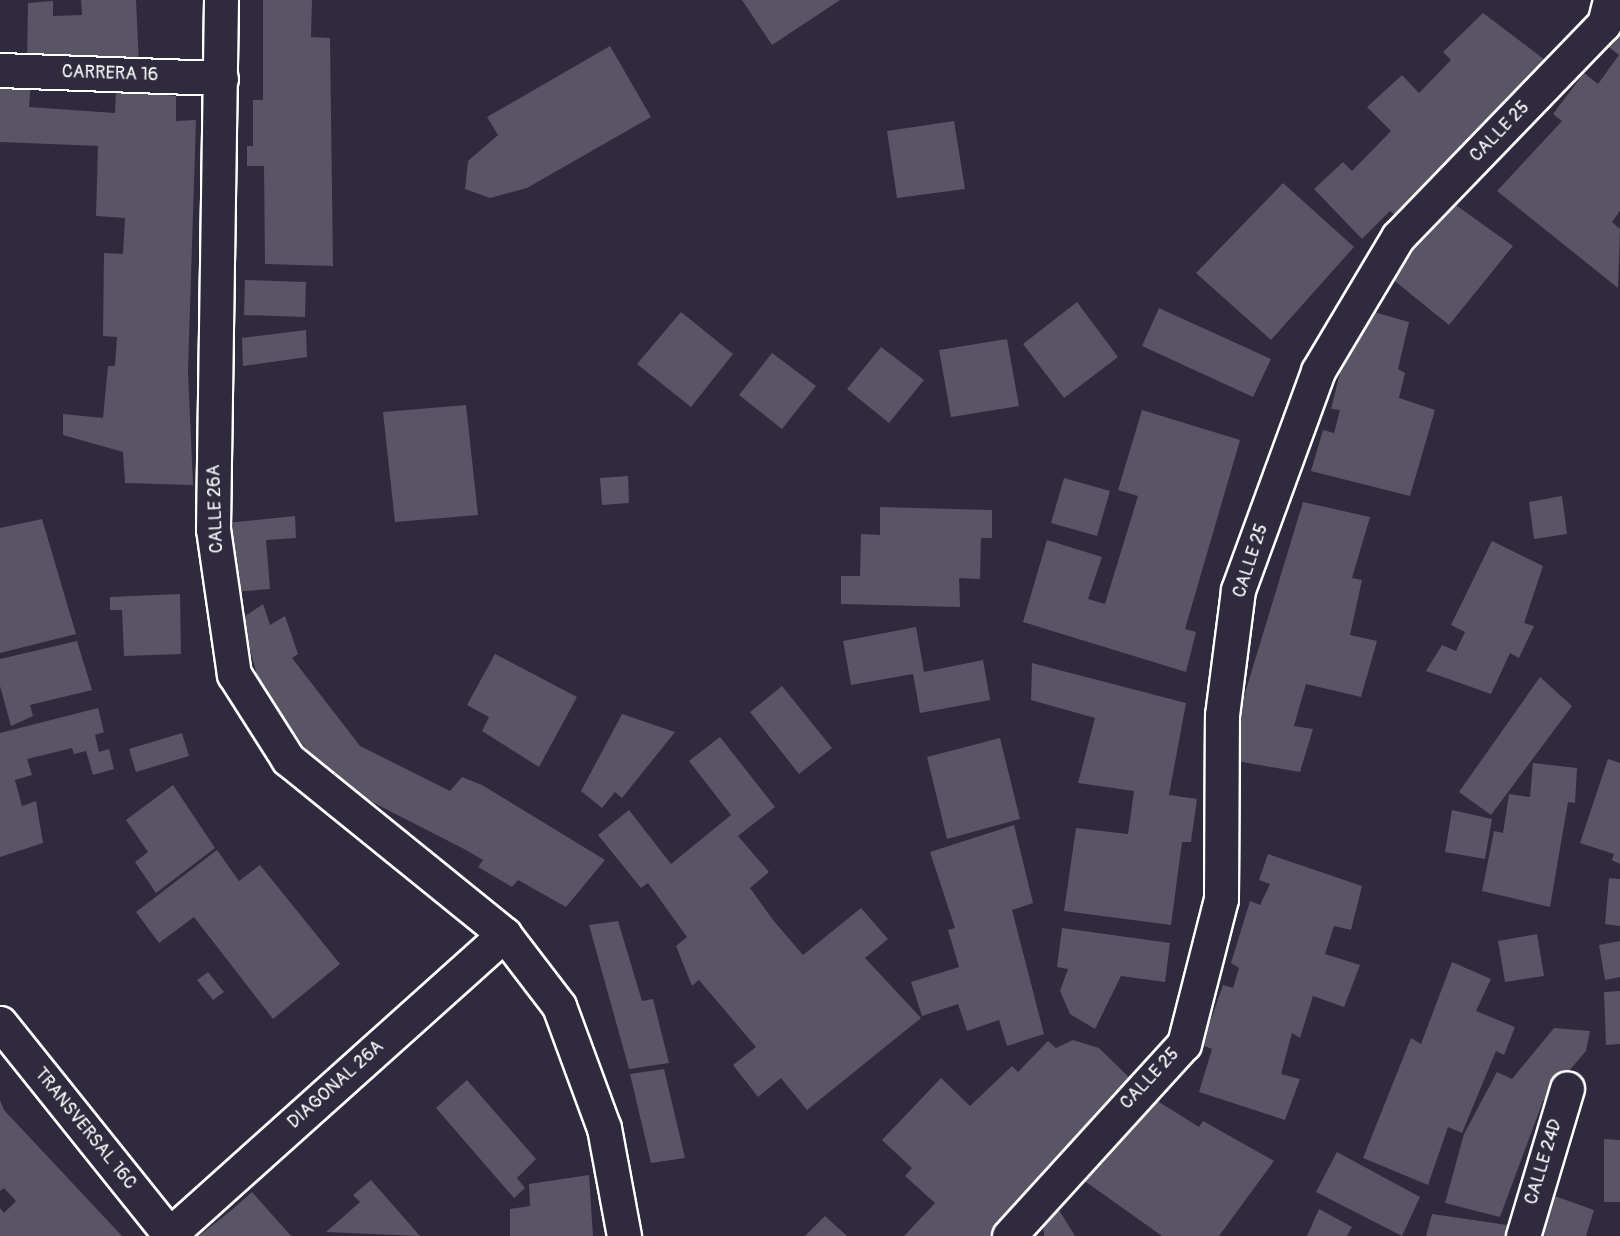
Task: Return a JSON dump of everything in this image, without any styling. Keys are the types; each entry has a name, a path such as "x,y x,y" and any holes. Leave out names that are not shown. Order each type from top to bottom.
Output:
{"street":[{"name":"CALLE 26A","path":"221,0 213,529 234,674 288,759 504,934 559,1006 604,1128 624,1236"},
{"name":"CALLE 25","path":"1009,1236 1184,1044 1221,899 1222,716 1238,590 1318,371 1398,237 1604,24 1610,0"},
{"name":"CARRERA 16","path":"0,69 221,78"},
{"name":"DIAGONAL 26A","path":"169,1235 504,934"},
{"name":"TRANSVERSAL 16C","path":"0,1023 169,1235"},
{"name":"CALLE 24D","path":"1523,1236 1567,1088"}],"building":[{"path":"81,0 136,0 139,65 27,61 28,3 53,1 53,16 82,15"},
{"path":"263,0 312,0 311,37 330,38 333,266 265,264 264,166 247,166 247,146 253,146 253,100 263,100"},
{"path":"742,0 840,0 772,45"},
{"path":"1483,13 1549,63 1395,215 1390,211 1362,239 1314,189 1343,162 1352,171 1391,131 1367,107 1402,75 1419,93 1451,60 1443,52"},
{"path":"1620,17 1620,211 1612,222 1620,229 1618,288 1497,191 1562,121 1553,114 1584,73 1598,84 1619,55 1606,45"},
{"path":"610,46 651,117 527,188 490,198 465,189 468,161 498,135 487,117"},
{"path":"31,79 29,107 115,113 116,90 176,96 176,121 196,120 188,371 193,485 125,483 123,452 63,435 63,414 103,418 108,366 115,366 117,337 103,336 104,253 123,254 125,218 96,216 98,146 0,142 0,80"},
{"path":"954,121 965,189 897,198 887,131"},
{"path":"1283,183 1354,247 1271,340 1196,273"},
{"path":"1453,203 1513,246 1449,325 1391,278 1435,218 1441,222"},
{"path":"245,280 306,282 305,317 244,315"},
{"path":"1077,302 1118,357 1064,398 1023,344"},
{"path":"1356,307 1409,322 1398,369 1405,373 1399,398 1435,410 1410,496 1311,471 1323,430 1334,433 1340,410 1331,409"},
{"path":"1159,308 1271,359 1253,397 1142,346"},
{"path":"681,312 733,354 691,407 637,364"},
{"path":"306,330 307,357 243,366 242,338"},
{"path":"1007,339 1019,406 951,417 939,350"},
{"path":"881,347 924,380 889,423 847,389"},
{"path":"772,353 816,386 782,429 739,395"},
{"path":"466,405 478,515 395,522 383,412"},
{"path":"1142,410 1240,440 1185,629 1196,632 1186,672 1023,622 1047,540 1102,557 1088,599 1105,604 1138,496 1118,490"},
{"path":"628,476 629,503 602,505 600,478"},
{"path":"1064,478 1110,491 1097,536 1051,523"},
{"path":"1562,496 1567,534 1534,539 1529,502"},
{"path":"1303,502 1370,517 1352,578 1362,580 1350,635 1377,641 1361,697 1306,684 1294,726 1313,729 1300,772 1225,759"},
{"path":"880,507 992,510 992,538 981,538 980,579 959,578 960,607 841,604 841,576 860,576 861,534 880,535"},
{"path":"295,516 296,538 266,540 270,589 233,592 227,523"},
{"path":"42,519 76,634 0,653 0,528"},
{"path":"1492,541 1543,566 1524,623 1534,626 1519,658 1510,653 1491,694 1426,671 1442,645 1456,651 1465,632 1451,625"},
{"path":"180,594 181,654 124,656 122,610 110,610 110,597"},
{"path":"263,604 270,625 285,616 298,654 292,658 360,746 450,791 462,777 482,785 605,860 566,907 518,880 512,887 478,867 483,860 466,850 331,781 277,711 258,678 241,619"},
{"path":"916,627 924,672 983,660 990,700 920,713 913,674 851,685 843,641"},
{"path":"77,641 92,690 30,705 33,716 11,726 0,686 0,659"},
{"path":"495,654 577,697 539,767 482,731 489,717 467,705"},
{"path":"1032,663 1186,703 1169,795 1197,799 1191,842 1182,842 1171,925 1064,911 1076,828 1128,834 1134,791 1078,783 1095,718 1031,700"},
{"path":"1540,677 1572,706 1491,815 1459,792"},
{"path":"782,686 832,748 799,774 750,712"},
{"path":"98,708 104,732 95,735 99,752 109,749 114,769 93,775 86,751 74,754 72,748 27,759 32,775 15,780 22,806 36,801 43,843 0,857 0,733"},
{"path":"622,714 675,732 622,798 615,792 602,808 581,791"},
{"path":"182,733 189,756 136,772 129,749"},
{"path":"720,737 775,807 738,836 769,872 750,888 773,920 803,955 861,908 888,939 865,958 921,1018 807,1110 781,1078 758,1097 733,1065 756,1047 699,980 692,986 676,946 687,937 648,883 641,888 598,835 629,810 671,864 731,815 689,761"},
{"path":"1000,738 1020,819 947,839 927,757"},
{"path":"1608,759 1620,763 1620,864 1612,860 1614,854 1580,843"},
{"path":"1533,763 1577,768 1575,803 1568,802 1550,907 1482,891 1494,831 1503,833 1509,794 1530,797"},
{"path":"173,785 215,848 156,893 135,862 148,852 126,820"},
{"path":"1452,810 1492,819 1485,859 1445,852"},
{"path":"1014,825 1033,903 1012,910 1044,1034 1007,1046 999,1020 967,1031 958,1004 922,1016 911,982 959,967 948,930 955,928 930,852"},
{"path":"217,850 239,881 260,865 340,964 273,1019 194,917 159,943 136,912"},
{"path":"1268,854 1362,886 1351,930 1334,926 1325,954 1360,965 1344,1007 1313,996 1300,1038 1292,1033 1281,1074 1300,1079 1285,1120 1199,1092 1212,1049 1202,1045 1223,985 1233,988 1239,968 1231,963 1250,901 1260,905 1270,884 1259,880"},
{"path":"1609,878 1620,879 1620,926 1605,924"},
{"path":"618,921 642,1001 653,999 669,1063 629,1069 589,925"},
{"path":"1062,928 1170,943 1165,982 1121,976 1095,1029 1070,1014 1060,991 1068,969 1057,967"},
{"path":"1537,934 1544,976 1505,982 1498,941"},
{"path":"1620,941 1620,977 1605,980 1599,945"},
{"path":"1452,962 1491,979 1476,1011 1515,1027 1504,1055 1496,1051 1462,1133 1448,1127 1428,1185 1363,1158 1411,1038 1421,1044"},
{"path":"208,972 224,992 213,1000 197,980"},
{"path":"1620,991 1620,1044 1606,1045 1604,992"},
{"path":"1554,1028 1590,1031 1586,1051 1543,1101 1500,1217 1445,1203 1464,1134 1497,1072 1512,1079"},
{"path":"1073,1040 1099,1048 1139,1087 998,1236 904,1236 935,1203 905,1176 912,1168 882,1140 941,1078 970,1106 1012,1066 1018,1072 1048,1041 1056,1048"},
{"path":"664,1069 685,1158 651,1163 630,1074"},
{"path":"467,1080 536,1159 517,1178 525,1188 514,1198 436,1108"},
{"path":"1143,1092 1199,1127 1203,1121 1274,1161 1219,1236 1162,1236 1072,1172"},
{"path":"0,1100 4,1110 122,1236 0,1236 0,1208 4,1213 16,1201 4,1188 0,1191"},
{"path":"1604,1139 1620,1140 1620,1202 1604,1202"},
{"path":"1337,1152 1420,1197 1402,1236 1316,1192"},
{"path":"589,1175 593,1236 510,1236 510,1209 530,1206 529,1184"},
{"path":"371,1180 420,1236 326,1232 360,1202 353,1195"},
{"path":"252,1192 291,1236 199,1236 234,1208"},
{"path":"1552,1195 1594,1210 1586,1236 1538,1236"},
{"path":"1319,1209 1352,1227 1347,1236 1307,1236"},
{"path":"1059,1210 1075,1236 1044,1236 1043,1224"},
{"path":"1432,1214 1507,1225 1505,1236 1426,1236"},
{"path":"825,1216 847,1236 805,1236"}]}
